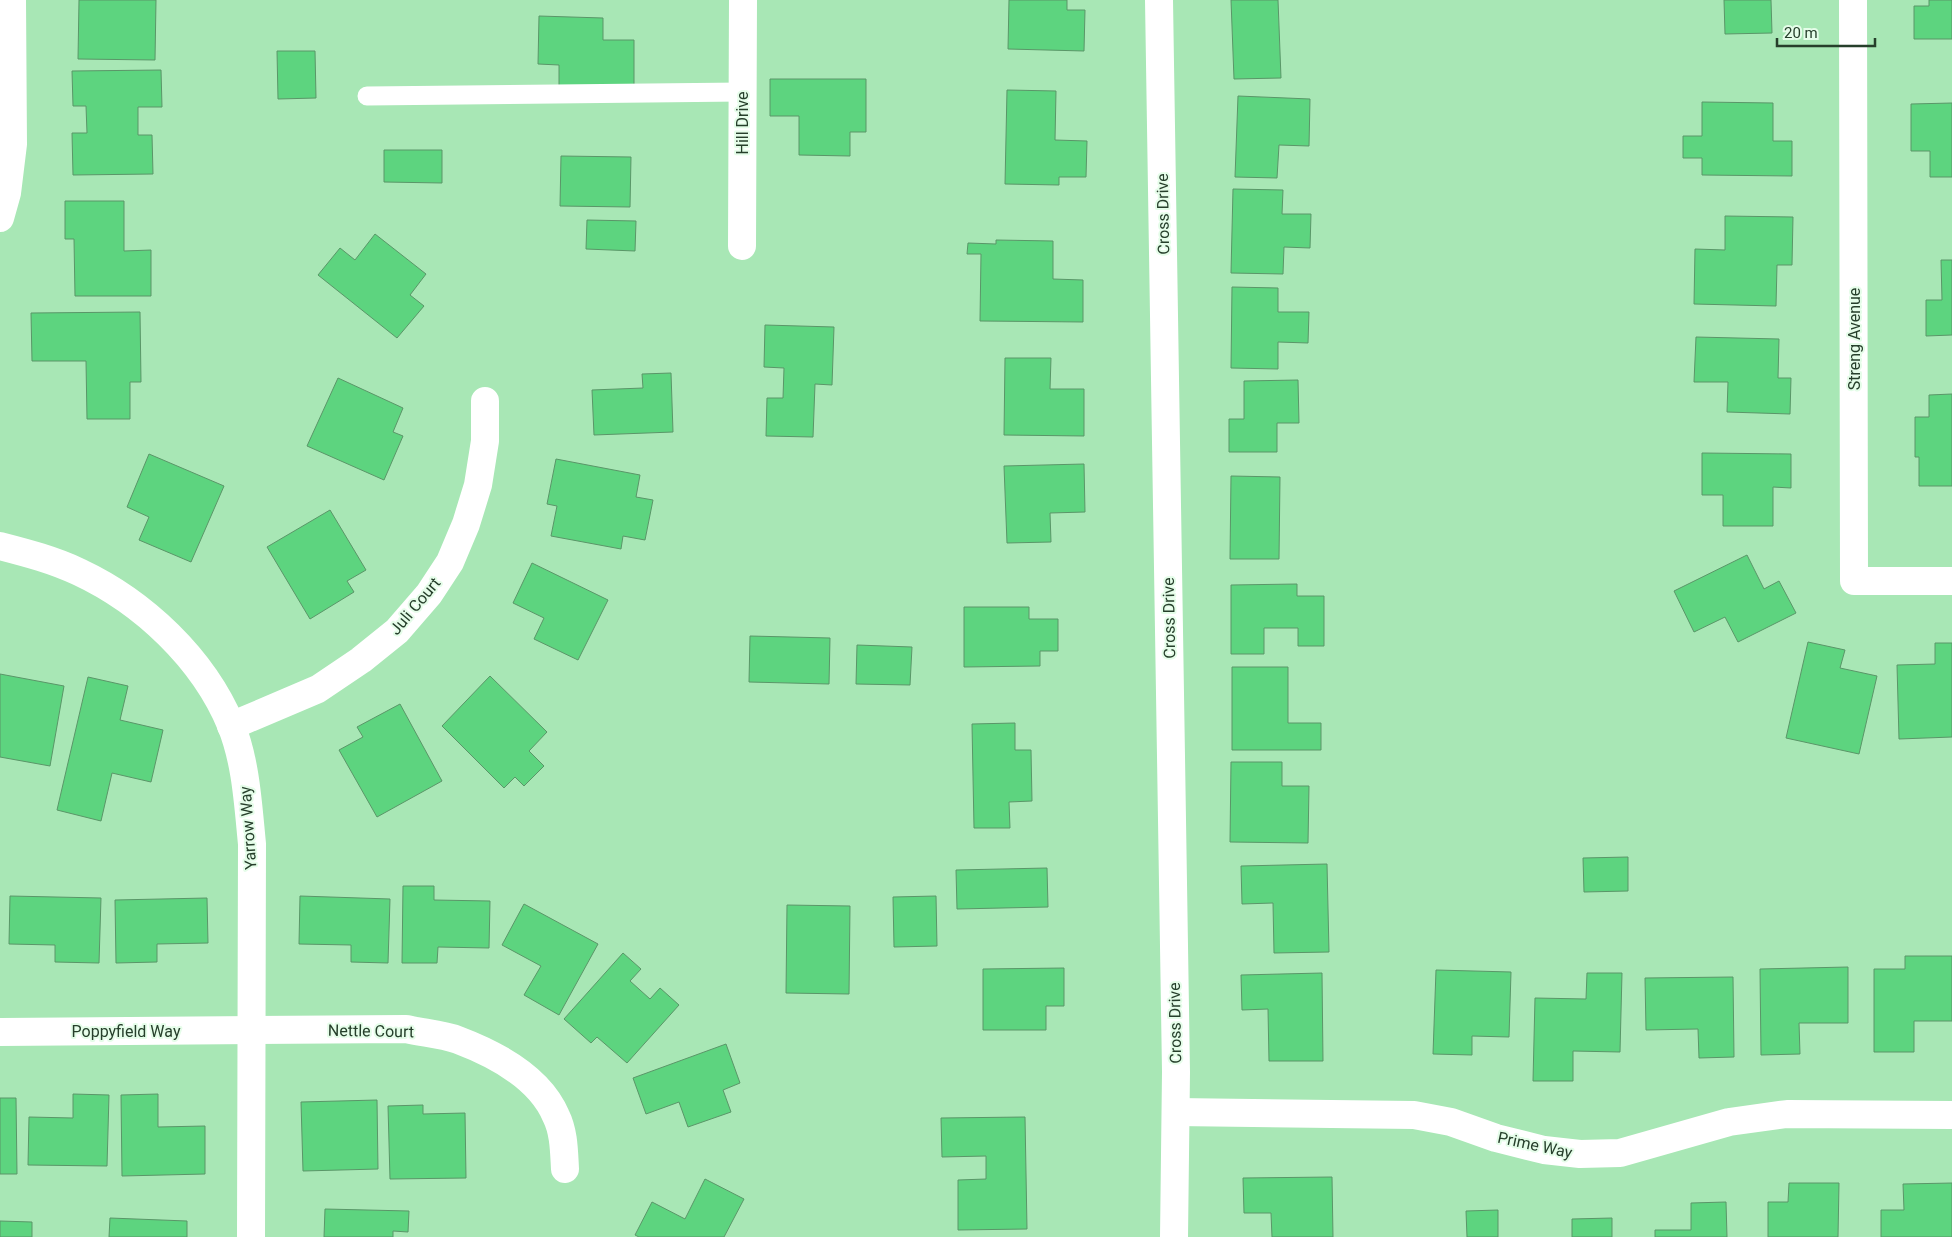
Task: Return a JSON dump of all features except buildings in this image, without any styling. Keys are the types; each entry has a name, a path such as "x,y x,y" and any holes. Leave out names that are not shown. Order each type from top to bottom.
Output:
{"street":[{"path":"0,218 7,192 13,144 12,0"},
{"name":"Hill Drive","path":"742,246 743,0"},
{"name":"Cross Drive","path":"1159,0 1176,1112 1174,1237"},
{"name":"Streng Avenue","path":"1854,0 1854,581 1952,581"},
{"name":"Juli Court","path":"231,726 318,689 398,631 429,594 450,562 466,524 478,485 485,441 485,401"},
{"name":"Yarrow Way","path":"0,546 37,556 78,572 116,592 152,620 186,654 214,692 231,726 247,793 252,844 251,1237"},
{"name":"Nettle Court","path":"251,1031 406,1029 457,1040 503,1060 530,1081 546,1099 556,1115 563,1139 565,1168"},
{"name":"Poppyfield Way","path":"0,1032 251,1031"},
{"name":"Prime Way","path":"1176,1112 1414,1115 1451,1122 1496,1138 1544,1150 1580,1154 1620,1153 1729,1122 1786,1114 1952,1115"}],"lane":[{"path":"367,96 742,92"}]}
